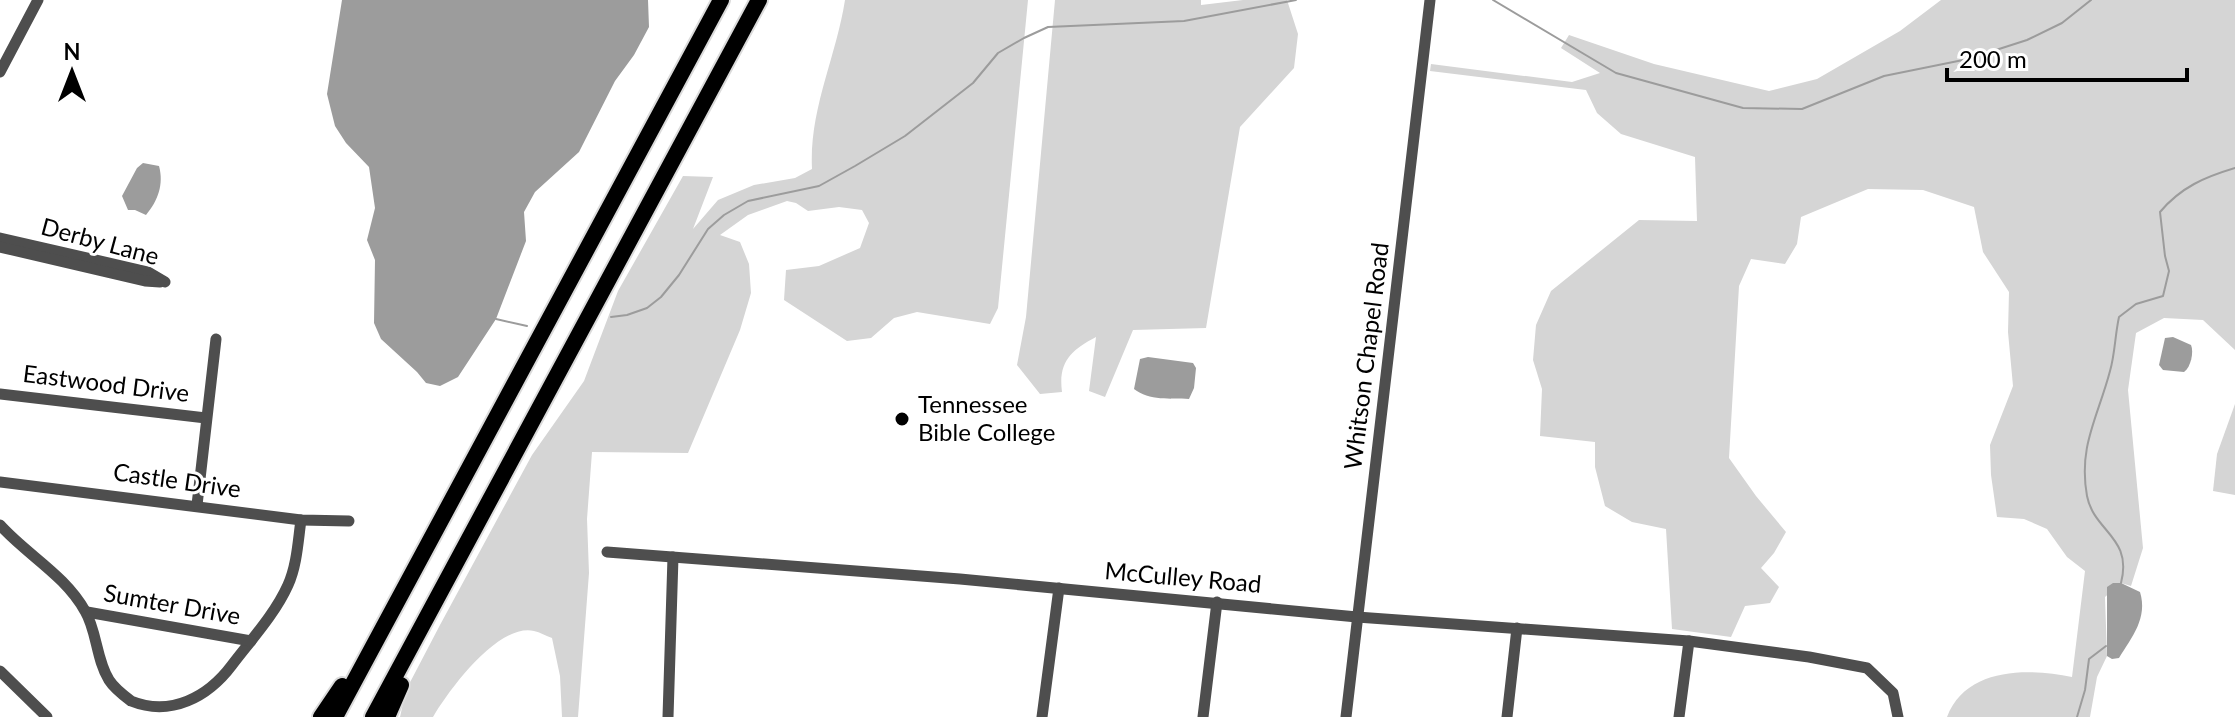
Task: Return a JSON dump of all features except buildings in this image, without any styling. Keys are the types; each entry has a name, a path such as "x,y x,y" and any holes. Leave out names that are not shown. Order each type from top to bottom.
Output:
{"highway":[{"path":"335,717 721,0"},
{"path":"373,717 759,0"},
{"path":"387,717 443,588"},
{"path":"321,717 396,605"}],"street":[{"path":"0,72 38,0"},
{"name":"Whitson Chapel Road","path":"1346,717 1430,0"},
{"name":"Derby Lane","path":"0,238 148,272 165,282 145,281 0,247"},
{"path":"197,505 216,339"},
{"name":"Eastwood Drive","path":"0,394 206,418"},
{"name":"Castle Drive","path":"0,482 301,520 349,521"},
{"path":"0,525 65,584 87,612 109,680 142,708 169,712 187,707 208,693 251,641 289,584 301,520"},
{"path":"607,552 673,557 668,717"},
{"name":"McCulley Road","path":"673,557 1059,588 1357,617 1689,641 1867,668 1893,693 1898,717"},
{"path":"1042,717 1059,588"},
{"path":"1203,717 1217,602"},
{"name":"Sumter Drive","path":"87,612 251,641"},
{"path":"1507,717 1517,628"},
{"path":"1679,717 1689,641"},
{"path":"0,671 47,717"}],"shaded area":[{"path":"342,0 648,0 649,27 615,81 579,152 535,192 524,212 526,241 496,319 458,377 440,386 426,383 381,339 374,323 375,260 367,240 375,208 369,167 335,126 327,94"},
{"path":"845,0 1028,0 998,308 990,324 917,312 894,318 871,338 847,341 784,300 786,270 819,266 860,248 869,223 862,210 839,207 808,211 787,201 748,215 720,235 740,242 749,264 751,293 740,330 688,453 592,452 587,519 589,573 578,717 562,717 560,676 552,638 534,631 520,631 505,637 476,661 433,717 400,717 406,690 532,455 584,381 618,291 683,176 713,177 693,229 718,200 754,185 795,178 812,169 819,104"},
{"path":"1055,0 1201,0 1201,5 1243,0 1287,0 1298,34 1294,68 1240,127 1206,328 1133,330 1105,397 1089,391 1096,337 1068,358 1062,373 1062,392 1040,394 1017,365 1026,317"},
{"path":"1941,0 2235,0 2235,350 2203,320 2164,318 2136,333 2128,390 2143,548 2131,586 2121,583 2105,597 2107,656 2097,677 2090,717 1947,717 1968,688 1983,680 2000,675 2037,672 2072,677 2085,571 2067,557 2047,529 2024,519 1997,517 1990,445 2013,386 2008,332 2009,292 1983,252 1974,207 1923,190 1868,189 1801,217 1797,244 1785,264 1751,259 1739,286 1729,458 1786,532 1761,568 1779,587 1770,603 1745,606 1731,637 1672,629 1666,529 1632,522 1605,506 1595,467 1595,442 1540,436 1542,389 1533,360 1536,325 1551,291 1639,220 1697,221 1695,157 1621,134 1597,113 1586,90 1430,71 1431,64 1572,82 1600,73 1561,48 1569,35 1654,64 1769,91 1817,79 1900,31"},
{"path":"143,163 159,166 161,179 157,198 146,215 128,210 122,196"},
{"path":"2173,337 2191,345 2191,359 2184,372 2163,370 2159,365 2165,338"},
{"path":"1148,357 1193,363 1196,368 1194,388 1189,399 1153,397 1134,389 1140,359"},
{"path":"2235,404 2235,495 2213,491 2217,454"},
{"path":"2121,583 2140,592 2142,610 2129,642 2119,658 2112,659 2107,656 2107,587"}],"waterway":[{"path":"611,317 647,308 661,297 708,229 724,215 748,201 819,186 855,166 905,136 973,83 998,53 1024,38 1048,27 1184,21 1296,0"},
{"path":"1493,0 1616,73 1743,108 1802,109 1884,76 1968,59 2027,40 2062,23 2091,0"},
{"path":"2121,583 2122,555 2091,508 2085,478 2087,447 2112,365 2119,317 2136,304 2163,296 2169,271 2160,212 2194,184 2235,168"},
{"path":"496,319 527,326"},
{"path":"2077,717 2089,659 2106,646"}],"place":[{"name":"Tennessee Bible College","path":"902,419"}]}
